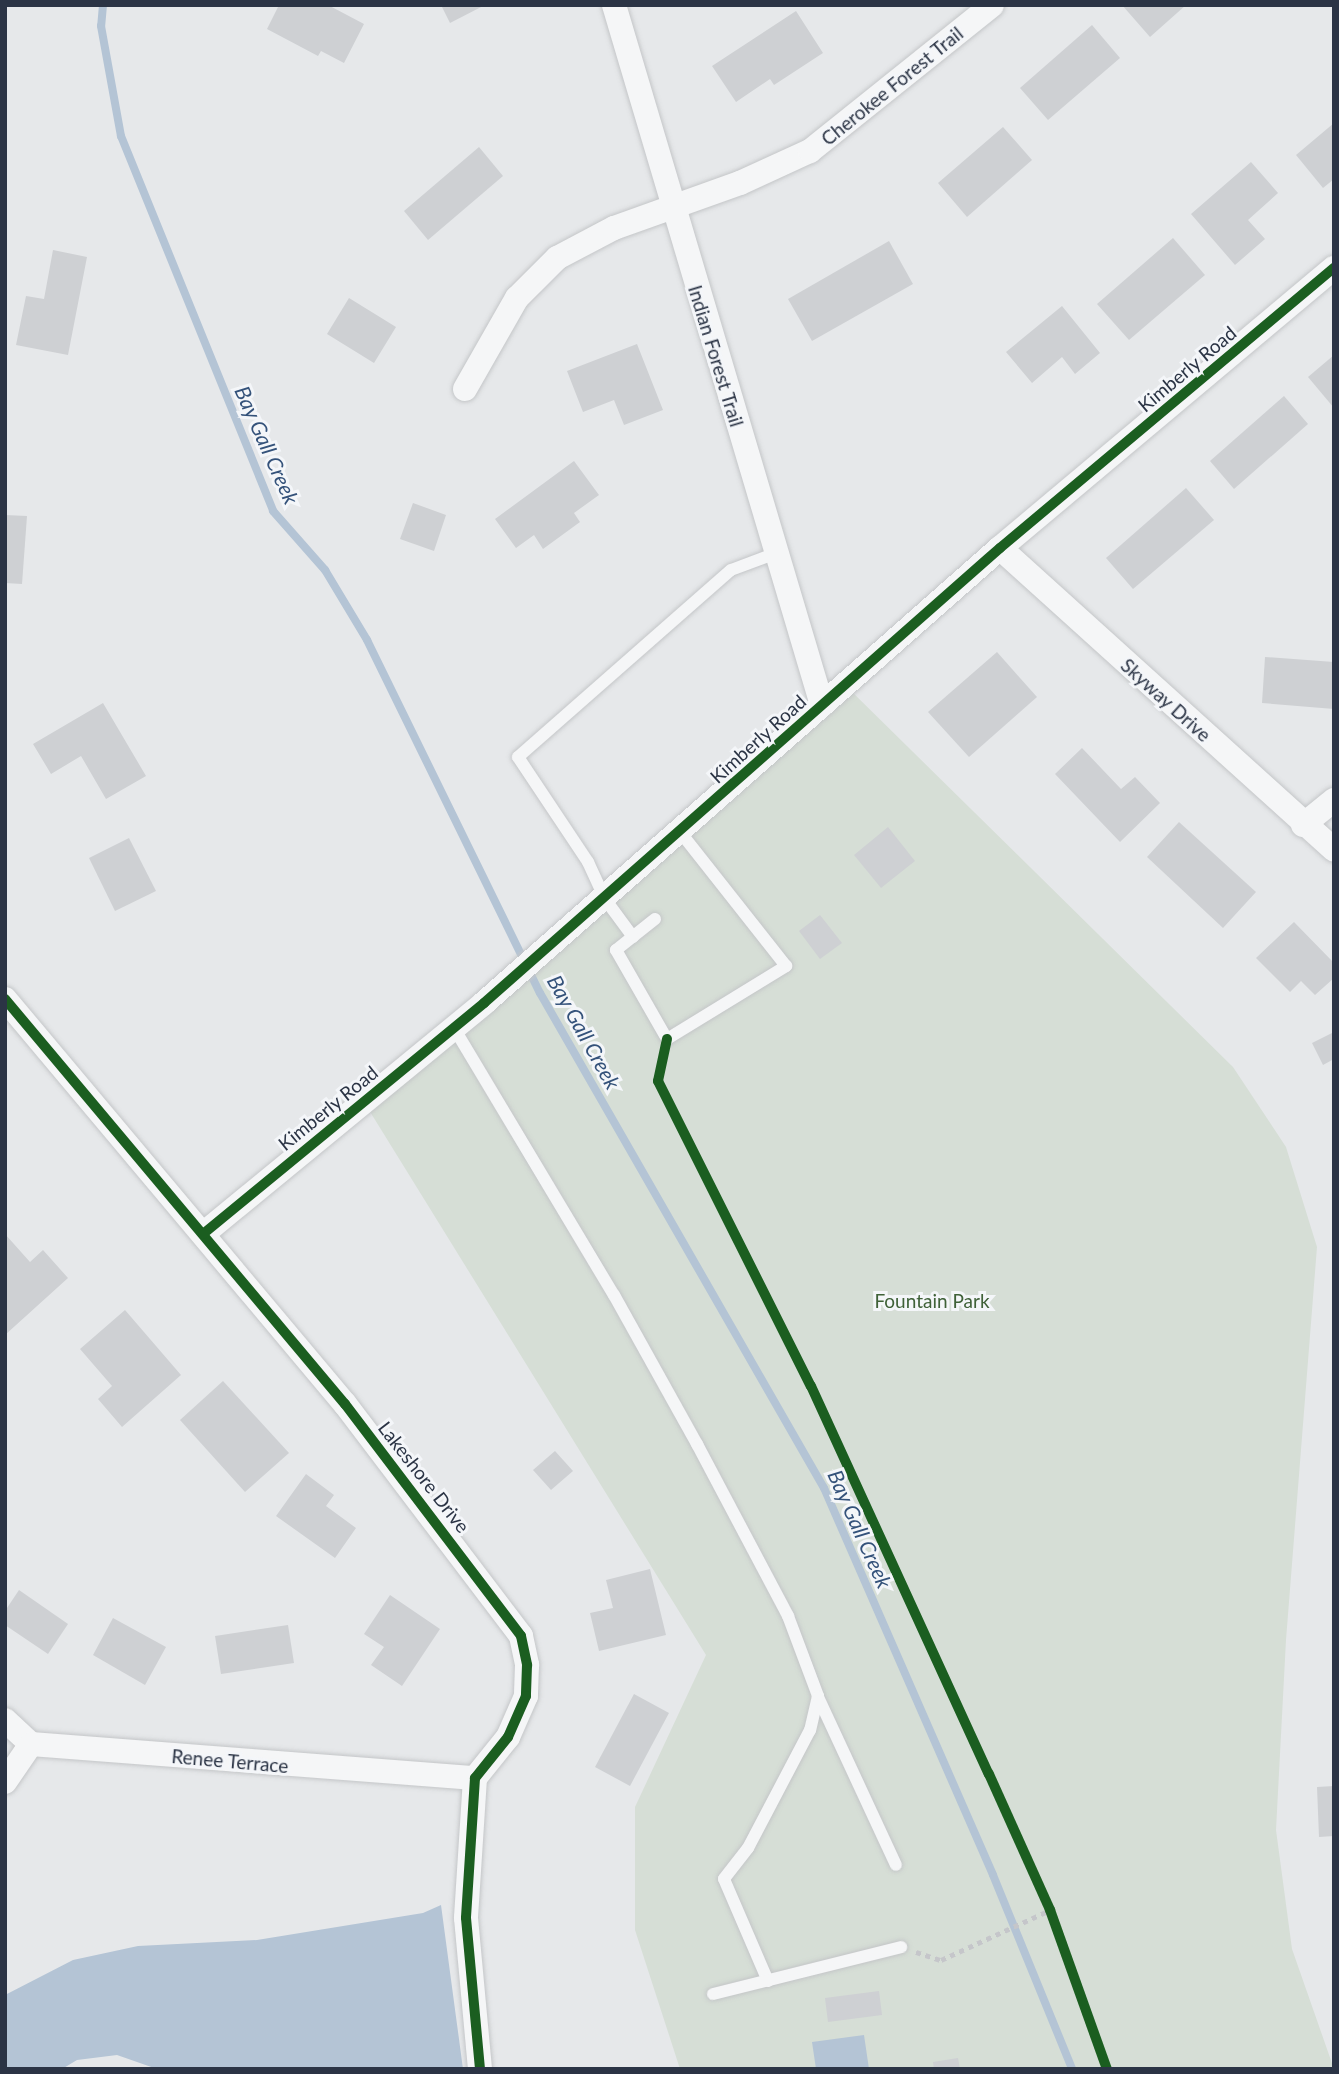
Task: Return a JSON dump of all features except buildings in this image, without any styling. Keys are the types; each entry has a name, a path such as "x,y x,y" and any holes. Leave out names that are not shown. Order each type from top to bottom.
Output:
{"street":[{"name":"Indian Forest Trail","path":"614,5 774,554 822,705"},
{"name":"Cherokee Forest Trail","path":"465,389 501,321 535,276 582,243 672,209 810,150 992,5"},
{"name":"Kimberly Road","path":"203,1234 572,928 1000,548 1334,268"},
{"name":"Skyway Drive","path":"1000,548 1303,825 1334,850"},
{"path":"1303,825 1334,800"},
{"name":"Lakeshore Drive","path":"5,999 345,1404 521,1636 527,1665 526,1696 508,1737 475,1778"},
{"path":"5,1720 31,1744 5,1782"},
{"name":"Renee Terrace","path":"31,1744 475,1778"},
{"path":"475,1778 466,1918 480,2069"}],"lane":[{"path":"633,937 604,899 588,862 518,757 731,570 774,554"},
{"path":"655,919 616,950 667,1039 786,965 680,832"},
{"path":"454,1028 614,1295 788,1616 818,1696 896,1865"},
{"path":"768,1981 724,1879 748,1848 810,1730 818,1696"},
{"path":"713,1994 901,1947"}],"path":[{"path":"941,1960 1050,1910"}],"green space":[{"name":"Fountain Park","path":"845,685 1233,1067 1286,1147 1317,1247 1286,1640 1276,1830 1292,1949 1334,2069 680,2069 635,1930 635,1807 706,1655 364,1102"}],"water":[{"path":"441,1905 463,2069 157,2069 117,2055 77,2060 62,2069 5,2069 5,1995 73,1960 138,1946 257,1940 423,1913"},
{"path":"864,2035 869,2069 816,2069 812,2042"}],"waterway":[{"name":"Bay Gall Creek","path":"103,5 101,26 121,136 273,511 325,570 367,640 540,993 824,1488 993,1875 1072,2069"}],"cycle path":[{"path":"203,1234 484,1003 1000,548 1334,268"},
{"path":"5,999 345,1404 521,1636 527,1665 526,1696 508,1737 475,1778 466,1918 480,2069"},
{"path":"667,1039 658,1081 811,1386 989,1774 1050,1910 1107,2069"}]}
